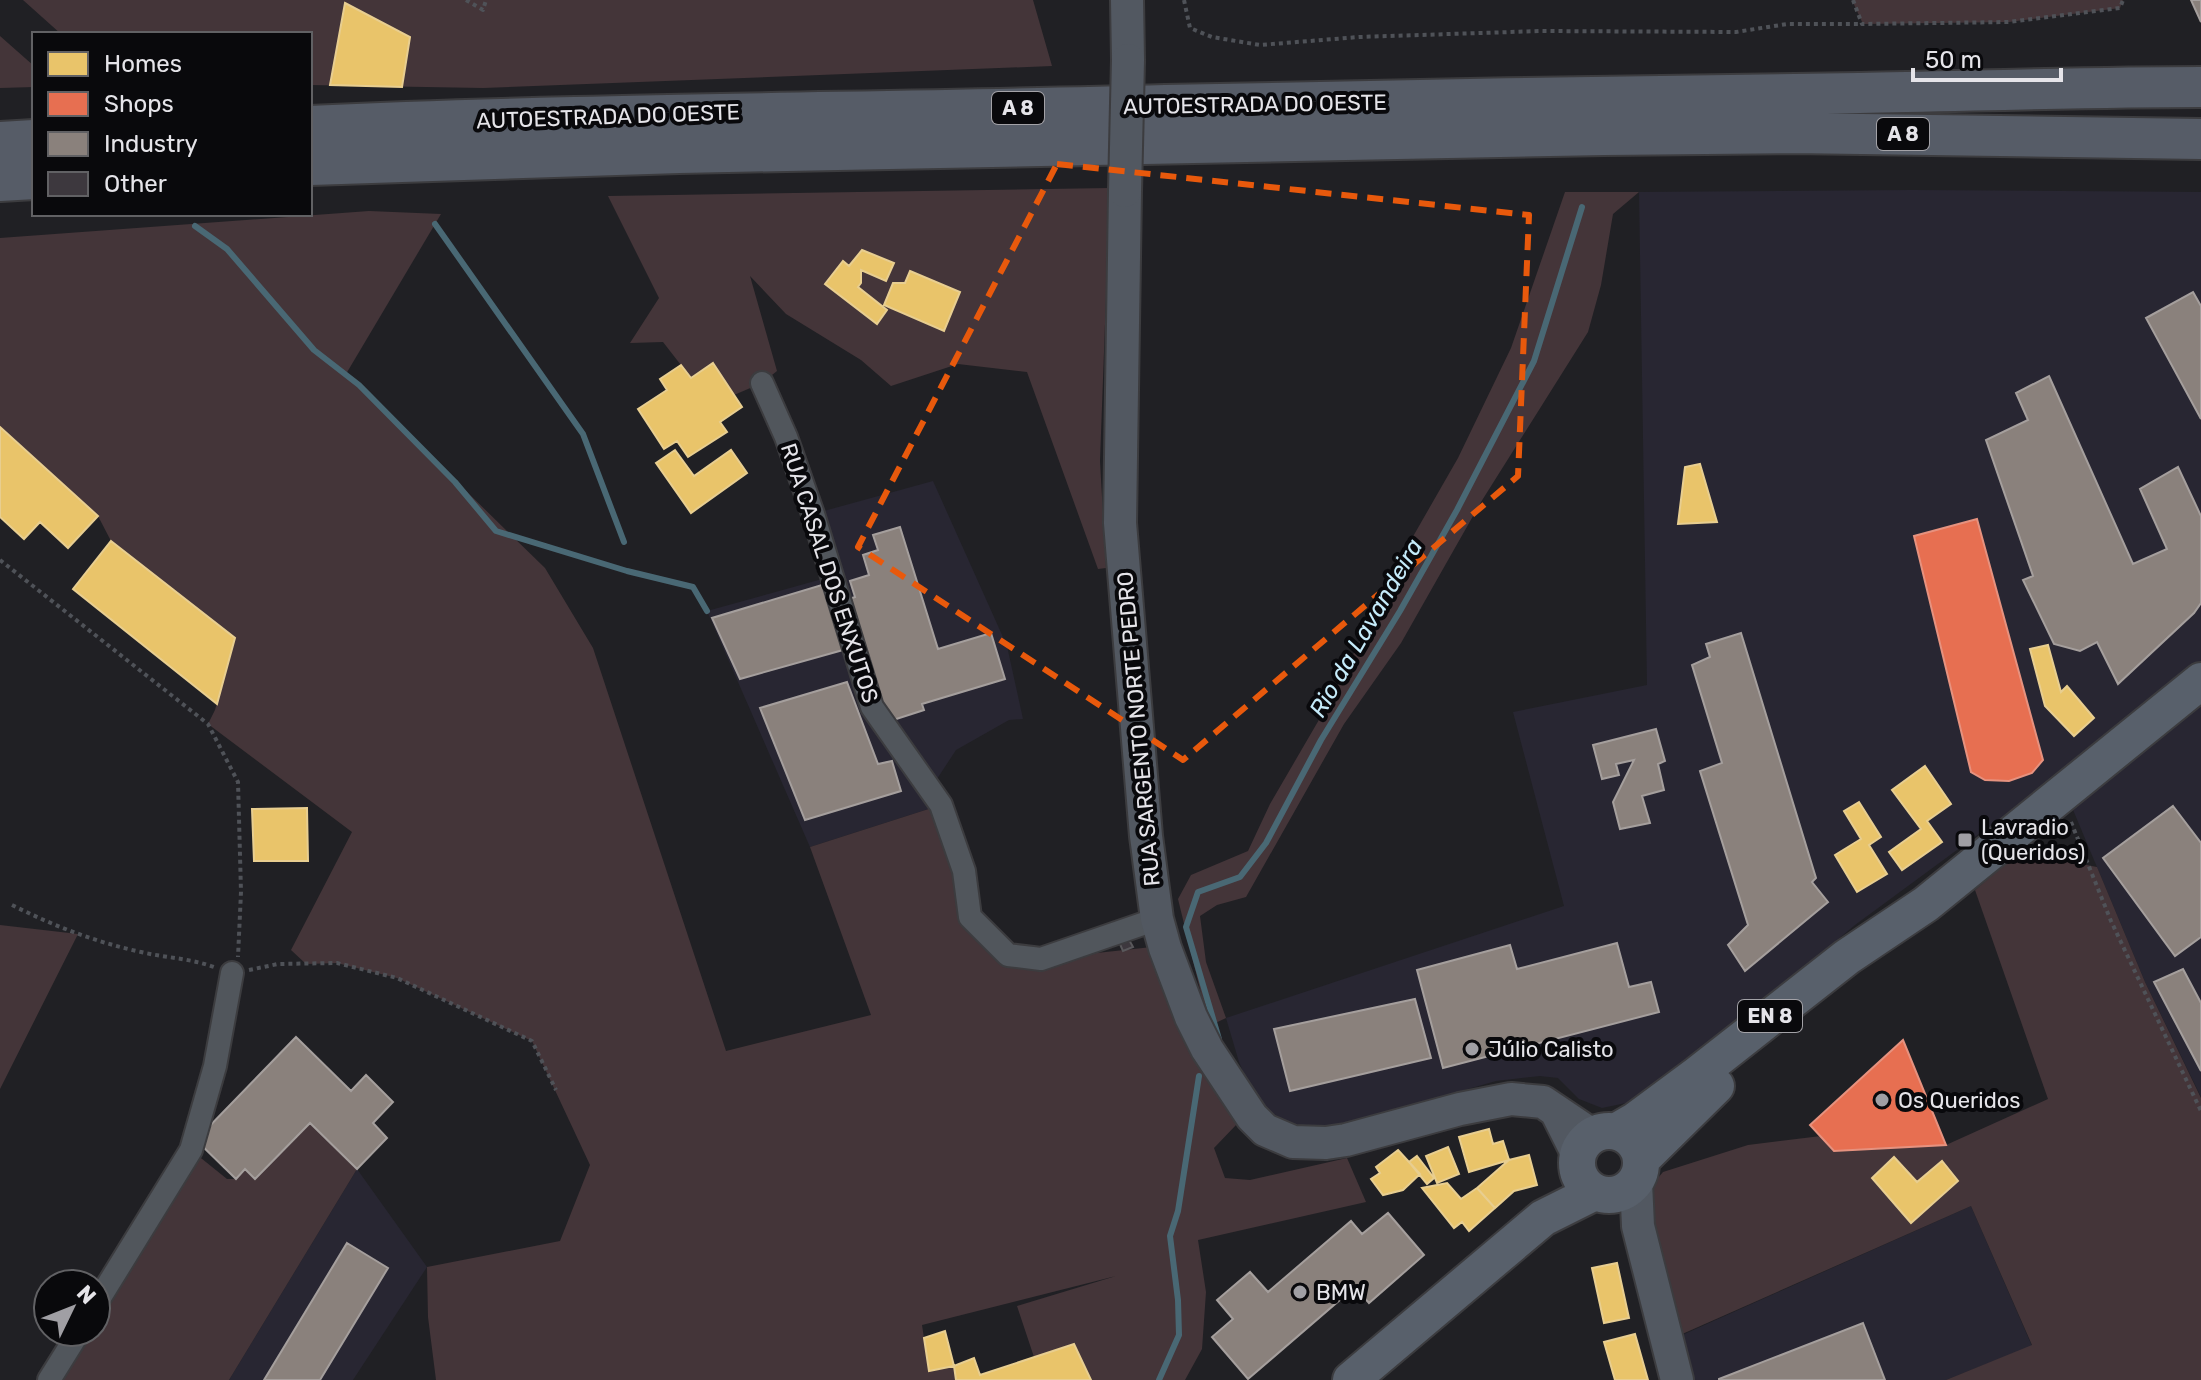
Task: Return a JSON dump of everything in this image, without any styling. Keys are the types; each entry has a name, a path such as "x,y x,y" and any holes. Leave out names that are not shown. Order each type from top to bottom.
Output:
{"highway":[{"name":"AUTOESTRADA DO OESTE","path":"312,126 654,113 1861,93 2036,87 2201,87"},
{"name":"AUTOESTRADA DO OESTE","path":"312,165 679,153 1605,135 1793,133 2201,139"},
{"path":"0,142 32,140"},
{"path":"0,181 32,179"}],"main road":[{"name":"EN 8","path":"1351,1380 1606,1164 1636,1120 1859,969 1926,904 2201,681"}],"street":[{"name":"RUA SARGENTO NORTE PEDRO","path":"1127,0 1120,523 1146,836 1157,919 1176,980 1207,1049 1252,1117 1265,1130 1281,1138 1308,1143 1336,1141 1511,1099 1527,1099 1554,1108 1606,1164 1638,1226 1677,1380"},
{"name":"RUA CASAL DOS ENXUTOS","path":"762,383 786,437 813,514 872,707 941,805 964,871 970,917 1008,955 1041,959 1157,919"},
{"path":"112,1278 191,1150 215,1066 232,973"},
{"path":"49,1380 69,1348"}],"path":[{"path":"466,0 483,10 486,0"},
{"path":"1184,0 1190,28 1212,37 1260,45 1374,36 1541,31 1736,32 1787,24 2009,22 2120,8 2123,0"},
{"path":"1853,0 1862,24"},
{"path":"0,560 208,724 238,782 240,951 232,973"},
{"path":"2061,797 2111,921 2201,1111"},
{"path":"12,905 57,928 102,943 192,959 232,973 278,964 337,963 397,978 532,1041 556,1090"}],"highlighted area":[{"path":"1057,164 1529,215 1518,476 1183,760 858,547"}],"shaded area":[{"path":"23,0 1033,0 1052,66 483,88 312,85 312,32 59,32"},
{"path":"1852,0 2123,0 2120,8 2009,22 1863,24"},
{"path":"0,36 32,64 32,87 0,88"},
{"path":"1110,188 1100,461 1106,568 1098,569 1027,372 958,364 891,386 861,360 786,314 750,276 777,371 762,383 734,395 713,363 691,378 663,342 630,343 659,298 608,196"},
{"path":"1565,192 1639,192 1613,214 1601,285 1588,332 1481,502 1401,643 1344,724 1246,897 1217,905 1200,916 1206,962 1226,1018 1209,1026 1178,899 1191,875 1248,851 1270,804 1327,706 1411,540 1458,458 1511,348"},
{"path":"1639,192 2201,192 2201,1097 2145,982 2071,805 1980,833 1855,925 1714,1044 1677,1080 1626,1103 1602,1108 1579,1099 1558,1078 1540,1076 1496,1081 1339,1126 1313,1129 1287,1122 1266,1109 1249,1086 1226,1018 1564,906 1513,712 1647,685"},
{"path":"369,211 441,214 346,374 545,568 593,648 726,1051 871,1015 810,847 941,805 970,917 1008,955 1041,959 1152,947 1200,1068 1237,1124 1214,1148 1225,1178 1250,1180 1347,1158 1366,1202 1198,1240 1206,1292 1202,1349 1185,1380 1091,1380 1074,1344 1034,1357 1017,1306 1116,1276 922,1325 929,1371 954,1366 956,1380 436,1380 428,1317 427,1267 560,1241 590,1165 532,1041 397,978 337,963 306,964 291,950 352,832 208,724 215,710 235,638 111,541 98,516 0,427 0,238"},
{"path":"933,481 1007,646 1023,719 1009,720 956,750 935,782 941,805 810,847 707,611 833,576 813,514"},
{"path":"2019,852 2097,867 2145,982 2201,1098 2201,1380 1946,1380 2032,1345 1971,1206 1680,1335 1652,1247 1649,1194 1663,1172 1748,1145 1821,1136 1946,1145 2048,1099 1975,890"},
{"path":"0,925 78,934 0,1089"},
{"path":"310,1123 357,1169 229,1380 49,1380 69,1348 112,1348 112,1278 191,1150 227,1179 236,1179 245,1169 255,1179"},
{"path":"357,1169 427,1267 353,1380 229,1380"},
{"path":"1971,1206 2032,1346 1946,1380 1691,1380 1680,1336"}],"building: Homes":[{"path":"345,3 410,37 402,87 330,85"},
{"path":"862,250 894,263 886,281 861,270 858,287 887,310 877,324 825,284 843,261 849,266"},
{"path":"910,271 960,292 944,331 884,305 893,283 905,283"},
{"path":"713,363 742,407 720,422 727,432 688,457 677,441 664,449 638,409 667,390 660,379 681,365 691,378"},
{"path":"0,427 98,516 68,548 40,522 24,539 0,517"},
{"path":"675,450 694,476 731,450 747,473 691,513 656,463"},
{"path":"1700,464 1717,522 1678,524 1685,467"},
{"path":"111,541 235,638 217,704 73,589"},
{"path":"2048,645 2061,692 2067,686 2094,718 2074,736 2045,706 2030,649"},
{"path":"1925,766 1951,804 1927,821 1942,842 1902,870 1889,852 1921,829 1892,790"},
{"path":"1859,802 1881,837 1869,845 1887,874 1857,892 1835,855 1861,839 1844,811"},
{"path":"307,808 308,861 254,861 252,809"},
{"path":"1489,1129 1493,1144 1503,1141 1509,1160 1469,1172 1459,1137"},
{"path":"1448,1147 1459,1174 1437,1183 1426,1156"},
{"path":"1398,1150 1420,1174 1403,1190 1383,1195 1371,1179 1380,1173 1376,1167"},
{"path":"1529,1155 1537,1185 1514,1191 1495,1208 1477,1188 1509,1160"},
{"path":"1417,1156 1434,1178 1427,1184 1409,1162"},
{"path":"1894,1157 1917,1182 1942,1161 1958,1181 1911,1223 1872,1178"},
{"path":"1447,1183 1461,1199 1477,1188 1495,1208 1469,1231 1462,1222 1454,1228 1422,1188"},
{"path":"1617,1263 1629,1318 1604,1323 1592,1268"},
{"path":"945,1331 954,1366 929,1371 924,1338"},
{"path":"1635,1334 1648,1380 1615,1380 1604,1342"},
{"path":"1074,1344 1091,1380 956,1380 954,1366 974,1358 980,1375"}],"building: Shops":[{"path":"1977,519 2043,760 2032,773 2009,781 1985,780 1971,772 1914,536"},
{"name":"Os Queridos","path":"1903,1040 1946,1145 1834,1151 1810,1125"}],"building: Industry":[{"path":"2191,0 2201,0 2201,22"},
{"path":"2193,292 2201,306 2201,419 2146,318"},
{"path":"2049,376 2133,564 2167,549 2140,489 2178,467 2201,516 2201,603 2118,684 2097,642 2080,651 2054,644 2023,580 2033,576 1986,440 2028,420 2016,393"},
{"path":"900,527 938,649 991,633 1005,679 922,704 924,710 887,722 849,599 855,597 850,581 869,575 863,555 878,550 873,535"},
{"path":"822,585 843,650 740,679 712,618"},
{"path":"1741,633 1816,878 1812,882 1828,902 1745,971 1728,945 1748,925 1700,771 1722,763 1692,665 1710,657 1706,644"},
{"path":"847,682 878,764 892,761 901,791 805,820 760,708"},
{"path":"1656,729 1665,761 1658,764 1664,790 1642,796 1650,823 1620,829 1613,802 1634,760 1616,764 1619,775 1602,779 1593,745"},
{"path":"2173,806 2201,843 2201,937 2175,956 2103,858"},
{"path":"1617,943 1629,987 1651,982 1659,1012 1443,1068 1417,970 1510,945 1517,969"},
{"path":"2183,969 2201,1003 2201,1071 2154,982"},
{"path":"1415,999 1431,1058 1290,1091 1274,1029"},
{"path":"296,1037 351,1091 366,1075 393,1102 373,1123 387,1138 357,1169 310,1123 255,1179 245,1169 236,1179 196,1140"},
{"path":"1388,1213 1424,1255 1369,1303 1355,1287 1248,1379 1212,1337 1233,1319 1217,1300 1250,1272 1268,1292 1351,1221 1362,1234"},
{"path":"347,1243 388,1268 320,1380 264,1380"},
{"path":"1863,1323 1885,1380 1719,1380 1719,1379"}],"building: Other":[{"path":"1128,938 1133,947 1123,951 1119,942"}],"waterway":[{"name":"Rio da Lavandeira","path":"1219,1039 1186,927 1198,892 1240,877 1266,843 1321,740 1457,510 1534,361 1582,207"},
{"path":"435,224 583,434 624,542"},
{"path":"195,226 227,249 314,350 359,385 455,482 496,531 627,571 693,587 707,611"},
{"name":"Rio da Lavandeira","path":"1159,1380 1179,1335 1170,1236 1178,1211 1199,1076"}],"place":[{"name":"Lavradio (Queridos)","path":"1965,840"},
{"name":"Júlio Calisto","path":"1472,1049"},
{"name":"Os Queridos","path":"1882,1100"},
{"name":"BMW","path":"1300,1292"}]}
